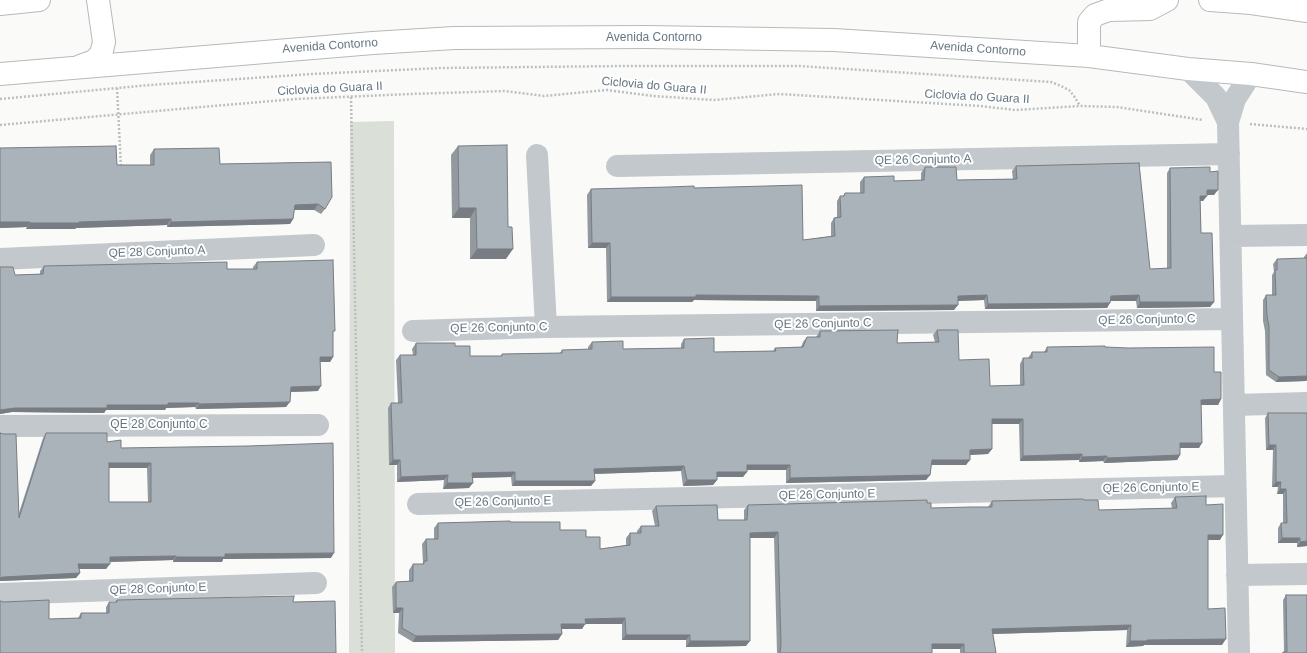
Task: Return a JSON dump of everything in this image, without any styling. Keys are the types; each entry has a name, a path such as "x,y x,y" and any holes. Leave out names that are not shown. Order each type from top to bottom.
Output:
{"main road":[{"path":"0,4 39,0"},
{"path":"79,66 94,61 101,54 104,42 98,0"},
{"path":"1089,56 1089,22 1095,16 1109,10 1150,9 1167,0"},
{"path":"1210,0 1304,9"},
{"name":"Avenida Contorno","path":"0,74 79,66 373,43 462,38 647,37 834,40 1089,56 1188,69 1251,74 1307,82"}],"street":[{"path":"1188,69 1216,97 1228,122"},
{"path":"1239,653 1228,122 1235,99 1251,74"},
{"name":"QE 26 Conjunto A","path":"617,166 1229,154"},
{"path":"537,155 546,327"},
{"path":"1231,236 1307,235"},
{"name":"QE 28 Conjunto A","path":"0,259 314,245"},
{"name":"QE 26 Conjunto C","path":"413,330 546,327 1232,319"},
{"path":"1234,405 1307,404"},
{"name":"QE 28 Conjunto C","path":"0,426 318,425"},
{"name":"QE 26 Conjunto E","path":"418,504 1236,486"},
{"path":"1237,575 1307,574"},
{"name":"QE 28 Conjunto E","path":"0,594 316,583"}],"path":[{"path":"0,99 117,88 312,74 441,68 799,66 1051,82 1069,90 1080,106"},
{"path":"117,88 121,168"},
{"name":"Ciclovia do Guara II","path":"0,125 228,104 351,97 505,91 544,96 607,90 654,96 714,100 779,94 980,106 1015,110 1080,106 1117,107 1197,119 1307,130"},
{"path":"351,97 362,653"}],"shaded area":[{"path":"394,121 395,653 349,653 350,122"}],"building":[{"path":"507,145 508,227 512,227 513,249 477,249 476,208 459,208 458,146"},
{"path":"116,146 117,165 154,165 154,149 219,148 220,164 331,162 332,197 325,209 318,204 295,205 293,219 171,222 171,219 79,223 0,222 0,148"},
{"path":"1139,163 1150,269 1171,268 1170,168 1210,167 1210,172 1218,171 1218,190 1207,190 1207,196 1200,196 1201,233 1212,233 1214,302 1140,302 1139,295 1111,296 1110,303 988,304 987,295 958,296 958,305 819,306 819,296 696,295 696,297 611,297 610,243 592,243 591,189 802,185 803,240 835,236 834,218 841,217 840,196 844,196 845,193 864,193 864,177 894,176 894,181 924,180 925,167 956,167 957,180 1017,179 1016,166"},
{"path":"1307,258 1307,376 1279,377 1269,370 1269,326 1266,295 1276,295 1275,270 1277,270 1277,259"},
{"path":"333,260 335,331 333,331 333,357 320,357 321,386 291,387 290,402 199,404 168,403 168,405 107,405 107,408 15,408 0,410 0,267 13,267 15,275 43,274 44,266 227,262 227,269 257,269 257,262"},
{"path":"898,330 897,343 939,342 937,330 958,330 959,360 989,359 990,386 1024,385 1023,358 1032,358 1032,352 1047,352 1047,347 1214,347 1214,372 1221,372 1221,399 1201,400 1202,443 1180,443 1180,455 1107,458 1107,456 1082,457 1082,454 1023,456 1023,419 992,419 992,449 970,450 970,460 932,460 930,475 790,478 790,465 747,465 747,472 717,472 717,480 687,480 684,466 594,469 595,481 515,481 515,472 472,473 473,483 447,483 448,475 401,477 400,460 393,460 391,403 402,403 400,355 416,355 416,343 455,343 455,346 470,346 470,356 562,353 562,350 592,349 592,342 623,341 623,349 684,348 684,339 714,338 714,352 776,351 775,348 803,347 807,337 820,337 820,331"},
{"path":"1268,413 1307,413 1307,541 1300,542 1300,538 1282,538 1281,523 1287,523 1286,489 1280,489 1281,482 1276,482 1276,445 1269,445"},
{"path":"0,433 16,434 19,518 46,433 107,433 107,442 121,440 121,448 333,443 334,553 225,554 225,557 110,557 110,564 78,564 80,573 0,578","holes":["109,463 151,463 151,502 109,502"]},
{"path":"1206,496 1206,505 1223,504 1223,535 1208,535 1208,609 1225,608 1226,639 1130,641 1131,625 992,629 996,653 964,653 964,644 932,644 932,653 780,653 778,532 750,533 750,641 690,641 690,635 626,635 625,618 585,619 586,624 561,624 562,634 416,636 402,628 403,608 396,608 396,582 413,581 413,564 424,564 424,561 427,561 426,539 438,539 438,523 510,521 560,522 560,530 586,530 586,537 600,537 600,549 630,545 630,533 641,533 641,526 659,526 656,506 717,505 718,520 747,520 748,505 927,500 927,503 931,503 931,508 992,507 992,501 1083,499 1098,500 1099,510 1177,508 1175,497"},
{"path":"1286,595 1307,595 1307,653 1283,653 1287,652"},
{"path":"294,596 293,602 335,601 336,653 0,653 0,601 49,600 49,619 81,618 81,613 109,613 109,602 117,602 117,600"}]}
